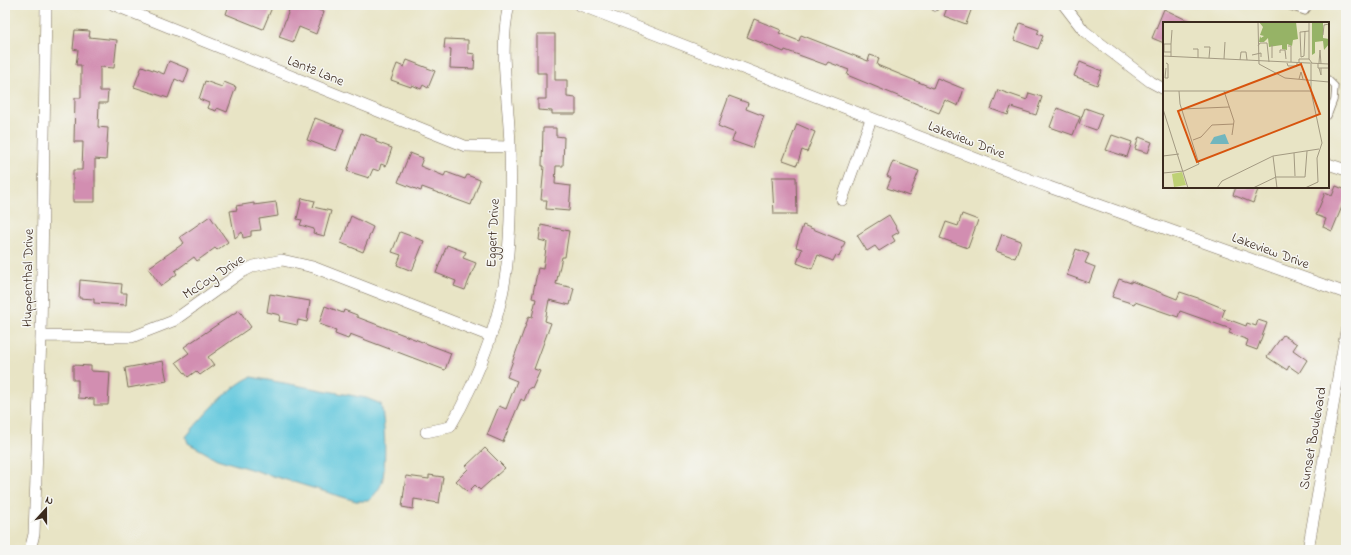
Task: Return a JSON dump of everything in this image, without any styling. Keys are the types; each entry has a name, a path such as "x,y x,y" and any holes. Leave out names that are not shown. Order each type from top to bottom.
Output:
{"street":[{"name":"Huppenthal Drive","path":"30,550 34,534 41,336 46,5"},
{"name":"Lantz Lane","path":"114,5 465,146 510,147"},
{"name":"Eggert Drive","path":"426,432 450,427 466,400 490,336 501,298 508,254 510,147 505,72 505,22 509,5"},
{"name":"Lakeview Drive","path":"580,5 1049,187 1346,293"},
{"path":"1064,5 1084,31 1151,82 1163,88"},
{"path":"842,200 871,119"},
{"path":"1329,164 1346,170"},
{"name":"McCoy Drive","path":"41,336 132,337 172,322 240,273 267,262 282,260 313,267 490,336"},
{"name":"Sunset Boulevard","path":"1308,550 1346,331"}],"lane":[{"path":"1284,5 1305,12 1310,5"},
{"path":"1329,81 1335,86 1334,100 1329,113"}],"water":[{"path":"251,377 366,398 381,404 385,441 383,478 381,485 368,501 356,501 217,459 188,443 186,437 207,413 234,387"}],"building":[{"path":"229,5 273,5 263,29 226,14"},
{"path":"291,5 305,5 324,12 316,34 299,27 293,42 279,37"},
{"path":"948,5 973,5 966,24 944,16"},
{"path":"1164,9 1191,22 1163,22 1163,43 1152,38"},
{"path":"754,19 781,30 779,33 799,41 801,35 868,61 870,55 879,58 877,65 933,88 937,78 964,89 958,106 945,100 939,113 847,75 849,70 828,62 826,65 785,50 784,52 747,37"},
{"path":"1020,23 1039,30 1037,34 1043,36 1038,49 1014,40"},
{"path":"75,30 90,31 89,37 117,40 114,68 100,67 100,91 108,91 107,103 99,103 98,127 108,128 106,160 95,159 95,202 73,202 73,170 82,170 83,142 74,142 75,98 81,98 81,65 76,65 78,50 73,49"},
{"path":"537,34 555,34 555,80 567,80 567,97 576,98 576,114 552,114 552,111 538,110 538,99 546,99 546,73 537,73"},
{"path":"445,39 468,40 468,53 475,54 474,69 450,68 451,49 444,48"},
{"path":"407,60 435,71 428,88 423,85 421,89 412,85 411,87 391,80 397,64 404,67"},
{"path":"169,61 189,69 184,83 175,79 168,98 134,87 142,66 164,74"},
{"path":"1080,62 1102,71 1097,85 1074,76"},
{"path":"205,81 222,87 224,82 236,87 227,112 217,108 216,111 207,108 209,103 199,99"},
{"path":"998,90 1027,100 1029,93 1042,97 1036,115 1011,107 1008,115 991,109"},
{"path":"729,96 748,103 746,109 764,116 752,148 732,141 735,133 718,126"},
{"path":"1057,108 1080,117 1073,135 1050,127"},
{"path":"1085,108 1102,114 1096,130 1079,124"},
{"path":"315,118 344,129 336,151 307,140"},
{"path":"797,124 815,132 807,152 802,150 797,165 783,160"},
{"path":"543,128 556,128 556,136 564,137 563,166 556,166 555,184 571,186 569,211 546,209 547,200 541,200 544,166 542,166"},
{"path":"361,133 376,139 376,142 392,148 386,166 381,164 379,171 373,169 369,178 347,171"},
{"path":"1112,135 1132,142 1127,157 1106,150"},
{"path":"1139,137 1152,142 1148,153 1135,149"},
{"path":"410,153 423,158 420,166 444,176 446,172 465,179 467,175 480,180 471,205 422,187 421,191 398,182"},
{"path":"893,161 919,171 909,196 887,188 891,178 887,176"},
{"path":"772,177 796,177 797,214 774,214"},
{"path":"1336,186 1346,190 1346,197 1332,231 1323,227 1326,219 1316,215 1325,193 1332,196"},
{"path":"1236,188 1259,188 1253,203 1233,195"},
{"path":"302,198 315,201 313,207 331,211 324,236 313,233 314,229 300,225 302,220 297,219"},
{"path":"276,202 278,216 259,219 261,230 251,231 251,236 243,238 242,232 235,238 230,211 237,210 236,206"},
{"path":"962,214 978,220 968,248 940,238 946,222 958,226"},
{"path":"889,215 899,232 892,236 895,241 879,251 875,246 867,251 857,235"},
{"path":"210,216 228,242 217,250 215,248 197,261 194,257 175,271 177,274 161,286 148,268 184,243 180,237"},
{"path":"351,216 373,227 363,252 341,243"},
{"path":"541,225 569,231 565,257 562,257 556,284 574,288 570,305 549,300 545,321 551,323 534,369 540,371 532,389 529,388 524,401 521,399 503,442 487,435 499,406 506,409 517,381 507,377 529,316 532,317 536,299 532,298 538,268 543,269 547,242 539,240"},
{"path":"803,225 845,242 839,257 836,255 833,261 818,255 812,269 797,263 802,249 796,247"},
{"path":"400,232 424,241 412,271 397,265 401,255 392,252"},
{"path":"1002,234 1021,241 1015,258 996,251"},
{"path":"447,245 466,252 463,258 476,263 465,290 454,286 456,281 436,273"},
{"path":"1076,249 1089,254 1085,263 1095,267 1089,283 1067,275"},
{"path":"1119,279 1131,283 1131,281 1177,299 1180,292 1198,298 1225,309 1222,317 1246,326 1247,323 1256,326 1258,320 1267,323 1257,350 1246,346 1248,340 1229,333 1231,329 1180,311 1178,317 1135,302 1134,304 1112,297"},
{"path":"80,280 122,284 121,293 127,293 126,305 94,303 94,299 79,298"},
{"path":"270,294 310,301 307,322 298,320 297,325 279,321 280,315 267,312"},
{"path":"325,306 343,313 344,310 357,315 357,317 451,353 445,370 350,334 348,339 335,334 336,330 319,324"},
{"path":"239,310 251,327 208,357 214,365 200,375 196,371 188,377 176,362 189,353 184,347"},
{"path":"1283,335 1297,344 1293,350 1307,360 1299,373 1289,366 1287,370 1267,357"},
{"path":"163,361 167,381 128,388 125,368"},
{"path":"73,365 91,366 91,371 110,372 108,405 94,405 94,399 78,398 78,380 73,380"},
{"path":"485,448 505,468 480,490 475,485 468,492 456,481 468,469 466,466"},
{"path":"429,475 443,477 439,503 414,499 413,509 402,507 406,476 429,479"}]}
